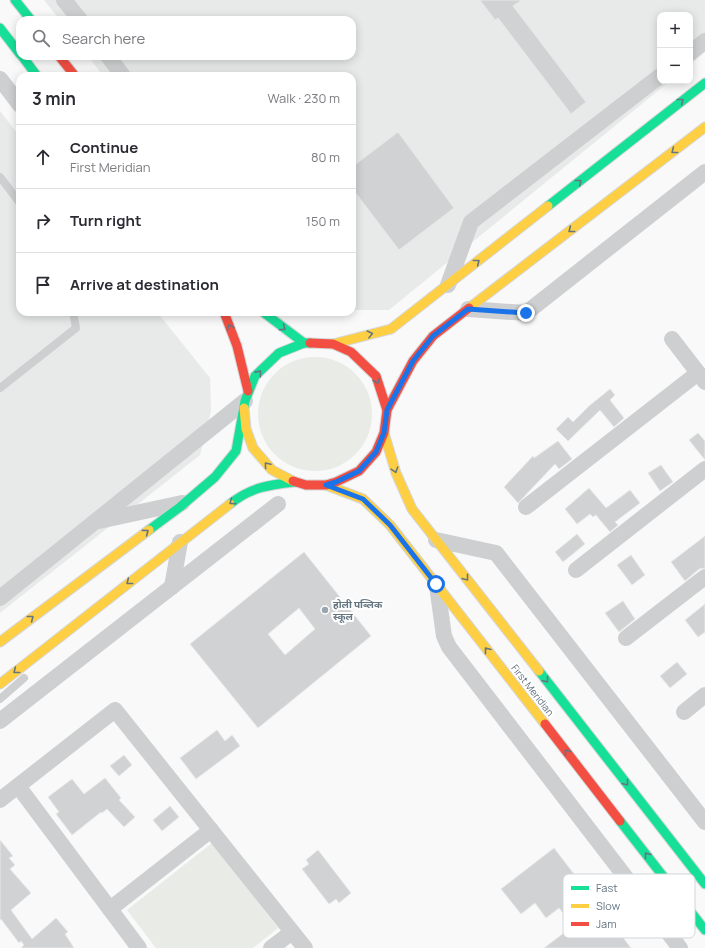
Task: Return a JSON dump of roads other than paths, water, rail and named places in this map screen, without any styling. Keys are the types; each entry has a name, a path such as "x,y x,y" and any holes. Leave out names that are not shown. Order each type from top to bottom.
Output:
{"street":[{"path":"15,0 28,16"},
{"path":"64,0 77,16"},
{"path":"0,28 16,49"},
{"path":"693,51 705,41"},
{"path":"25,60 34,72"},
{"path":"62,60 72,72"},
{"path":"111,60 120,72"},
{"path":"448,285 471,222 657,78"},
{"path":"0,79 16,100"},
{"path":"0,642 40,610 184,503 215,477 236,451 246,400 255,376 279,352 304,343 333,344 391,329 703,83"},
{"path":"226,316 237,346 246,400 246,429 253,448 272,470 295,482 306,485 326,485 336,482 359,471 376,452 384,433 387,410 413,361 433,336 705,127"},
{"path":"468,309 526,313 705,172"},
{"path":"267,316 304,343"},
{"path":"526,508 701,377 672,339"},
{"path":"333,344 351,352 376,376 387,410"},
{"path":"0,598 246,400"},
{"name":"First Meridian","path":"384,433 396,473 412,509 705,884"},
{"path":"576,570 705,469"},
{"path":"0,684 238,497 264,486 295,482"},
{"name":"First Meridian","path":"326,485 363,499 390,525 661,874"},
{"path":"95,522 184,503"},
{"path":"0,721 278,504"},
{"path":"436,540 496,553 705,822"},
{"path":"172,587 180,542"},
{"path":"626,638 705,577"},
{"path":"436,584 444,636 451,651 623,874"},
{"path":"684,712 705,695"},
{"path":"0,800 115,710 305,948"},
{"path":"18,786 139,948"},
{"path":"110,909 211,830"},
{"name":"First Meridian","path":"695,917 705,930"},
{"path":"271,948 292,932"},
{"path":"672,938 680,948"}],"lane":[{"path":"0,177 16,198"},
{"path":"0,388 76,328 74,316"},
{"path":"0,699 22,681 65,633"}],"place":[{"name":"होली पब्लिक स्कूल","path":"325,610"}]}
